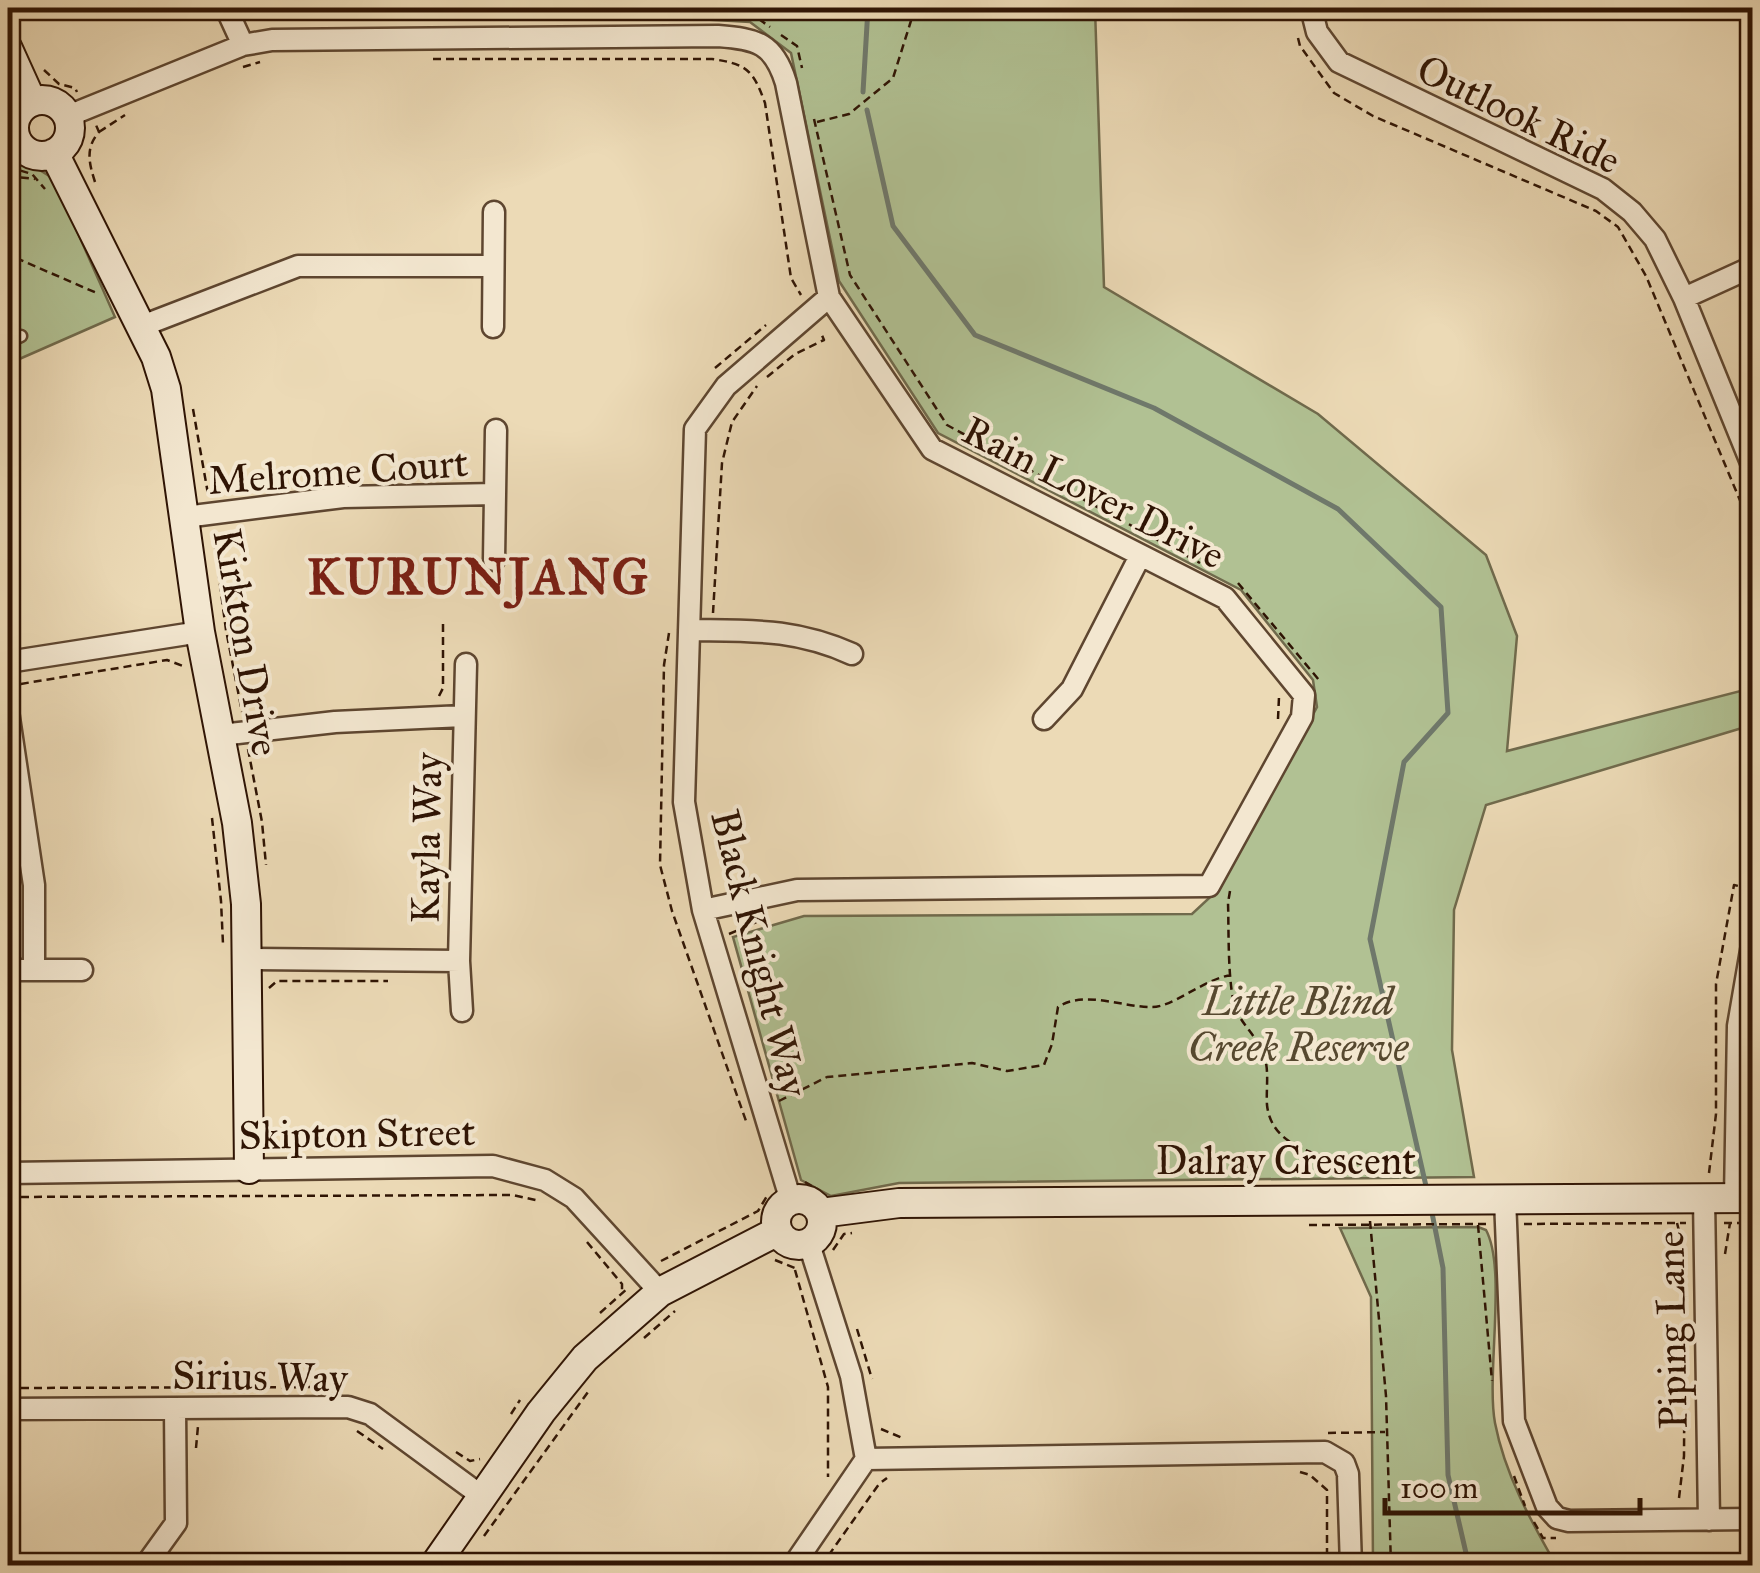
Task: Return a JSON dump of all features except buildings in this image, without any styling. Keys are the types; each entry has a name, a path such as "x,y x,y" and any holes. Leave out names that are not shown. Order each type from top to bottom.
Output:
{"street":[{"path":"68,116 243,45 226,8"},
{"name":"Outlook Ride","path":"1311,8 1317,32 1340,62 1603,189 1632,212 1656,239 1684,298 1752,466"},
{"name":"Rain Lover Drive","path":"243,45 272,40 718,36 744,38 768,47 780,61 786,83 830,297 932,448 1225,598 1304,695 1302,717 1209,886 797,890 711,907"},
{"path":"8,48 32,102"},
{"path":"49,100 68,116 67,142 54,153 32,154 12,141 16,117 32,102 49,100"},
{"name":"Kirkton Drive","path":"54,153 142,326 166,389 185,518 188,634 221,735 246,904 235,958 249,1170"},
{"path":"494,212 494,327"},
{"path":"142,326 298,266 492,266"},
{"path":"1684,298 1752,267"},
{"name":"Black Knight Way","path":"788,1193 684,802 695,429 726,386 830,297"},
{"name":"Melrome Court","path":"494,560 496,430"},
{"name":"Melrome Court","path":"185,518 343,497 495,494"},
{"path":"1044,719 1072,689 1140,556"},
{"path":"689,630 767,631 810,637 852,654"},
{"path":"8,662 188,634"},
{"name":"Kayla Way","path":"462,1011 466,664"},
{"path":"8,712 34,885 34,968"},
{"name":"Kayla Way","path":"221,735 335,722 464,716"},
{"path":"1744,1198 1738,1026 1752,945"},
{"name":"Kayla Way","path":"235,958 460,962"},
{"path":"10,975 34,968 82,970"},
{"name":"Skipton Street","path":"10,1167 249,1170 493,1166 545,1180 574,1198 660,1292"},
{"path":"775,1245 776,1217 788,1193 822,1203 822,1228 806,1258"},
{"name":"Dalray Crescent","path":"822,1203 1369,1212 1704,1211 1744,1198"},
{"name":"Piping Lane","path":"1704,1211 1709,1512"},
{"path":"1491,1212 1514,1421 1547,1507 1557,1518 1569,1522 1709,1512 1752,1520"},
{"path":"434,1566 474,1490 585,1358 660,1292 775,1245 794,1246 806,1258 851,1376 866,1459 793,1566"},
{"name":"Sirius Way","path":"8,1408 175,1415 348,1407 370,1414 474,1490"},
{"path":"146,1566 176,1523 175,1415"},
{"path":"866,1459 1325,1452 1344,1463 1348,1474 1351,1566"}],"lane":[{"path":"8,342 21,336"}],"path":[{"path":"265,8 272,22"},
{"path":"701,16 704,8"},
{"path":"814,122 849,114 893,78 915,8"},
{"path":"681,16 752,15 797,46 806,84"},
{"path":"1295,27 1300,46 1334,93 1373,116 1596,211 1618,227 1646,276 1752,529"},
{"path":"428,59 712,59 736,63 755,76 766,103 792,278 824,340 795,354 757,386 732,422 722,463 711,630"},
{"path":"231,70 266,61"},
{"path":"810,104 850,275 947,426 1208,567"},
{"path":"99,132 125,115"},
{"path":"8,167 39,178 50,198"},
{"path":"8,176 39,178"},
{"path":"8,198 15,179"},
{"path":"8,226 18,246 16,258 8,268"},
{"path":"16,258 101,294 92,278"},
{"path":"1226,576 1243,586 1319,680"},
{"path":"438,697 443,688 443,620"},
{"path":"8,686 167,660 184,666 188,634"},
{"path":"242,712 253,718"},
{"path":"210,810 221,901 235,958"},
{"path":"1230,885 1235,1010 1258,1040 1264,1057 1267,1109 1275,1126 1310,1154 1366,1165 1387,1432 1391,1566"},
{"path":"711,907 728,935"},
{"path":"10,975 10,1167"},
{"path":"777,1102 827,1077 972,1063 1007,1071 1044,1064 1062,1004 1078,1000 1165,1006 1206,982 1231,976"},
{"path":"270,988 277,982 404,980"},
{"path":"637,1344 660,1292 662,1260 758,1210 770,1190 788,1193 801,1180 822,1203"},
{"path":"8,1197 513,1195 545,1202"},
{"path":"1300,1224 1369,1212 1427,1224 1491,1212 1677,1224 1704,1211 1752,1223"},
{"path":"1491,1212 1494,1396"},
{"path":"1677,1224 1685,1253"},
{"path":"775,1245 806,1258 831,1254 844,1234 859,1232"},
{"path":"587,1242 622,1284 622,1292"},
{"path":"806,1258 828,1388 828,1490"},
{"path":"1685,1272 1684,1456 1679,1505 1709,1512"},
{"path":"597,1316 622,1292 660,1292"},
{"path":"854,1322 872,1372 872,1391"},
{"path":"481,1540 586,1394"},
{"path":"510,1415 519,1401"},
{"path":"175,1415 202,1422"},
{"path":"351,1426 383,1449"},
{"path":"876,1426 903,1439"},
{"path":"1327,1433 1387,1432"},
{"path":"474,1490 481,1458"},
{"path":"1510,1464 1520,1497 1543,1538 1562,1538"},
{"path":"1301,1472 1310,1474 1327,1490 1328,1566"},
{"path":"822,1566 887,1478"}],"green space":[{"name":"Little Blind Creek Reserve","path":"247,8 1095,8 1104,287 1318,414 1486,555 1517,636 1507,751 1752,688 1752,725 1486,805 1454,910 1452,1050 1474,1177 899,1183 831,1196 801,1180 733,937 804,916 1192,914 1220,888 1317,707 1313,680 1241,590 938,433 839,281 791,53 750,22 590,13 252,16"},
{"path":"8,161 38,169 54,179 115,317 8,364"},
{"path":"1340,1228 1486,1230 1495,1270 1493,1403 1499,1442 1528,1514 1556,1565 1373,1565 1371,1297"}],"waterway":[{"path":"863,92 868,8"},
{"path":"867,110 893,226 975,335 1154,408 1338,509 1441,607 1448,713 1404,762 1370,939 1426,1186"},
{"path":"1432,1213 1443,1268 1448,1475 1469,1566"}],"district":[{"name":"KURUNJANG","path":"479,576"}]}
